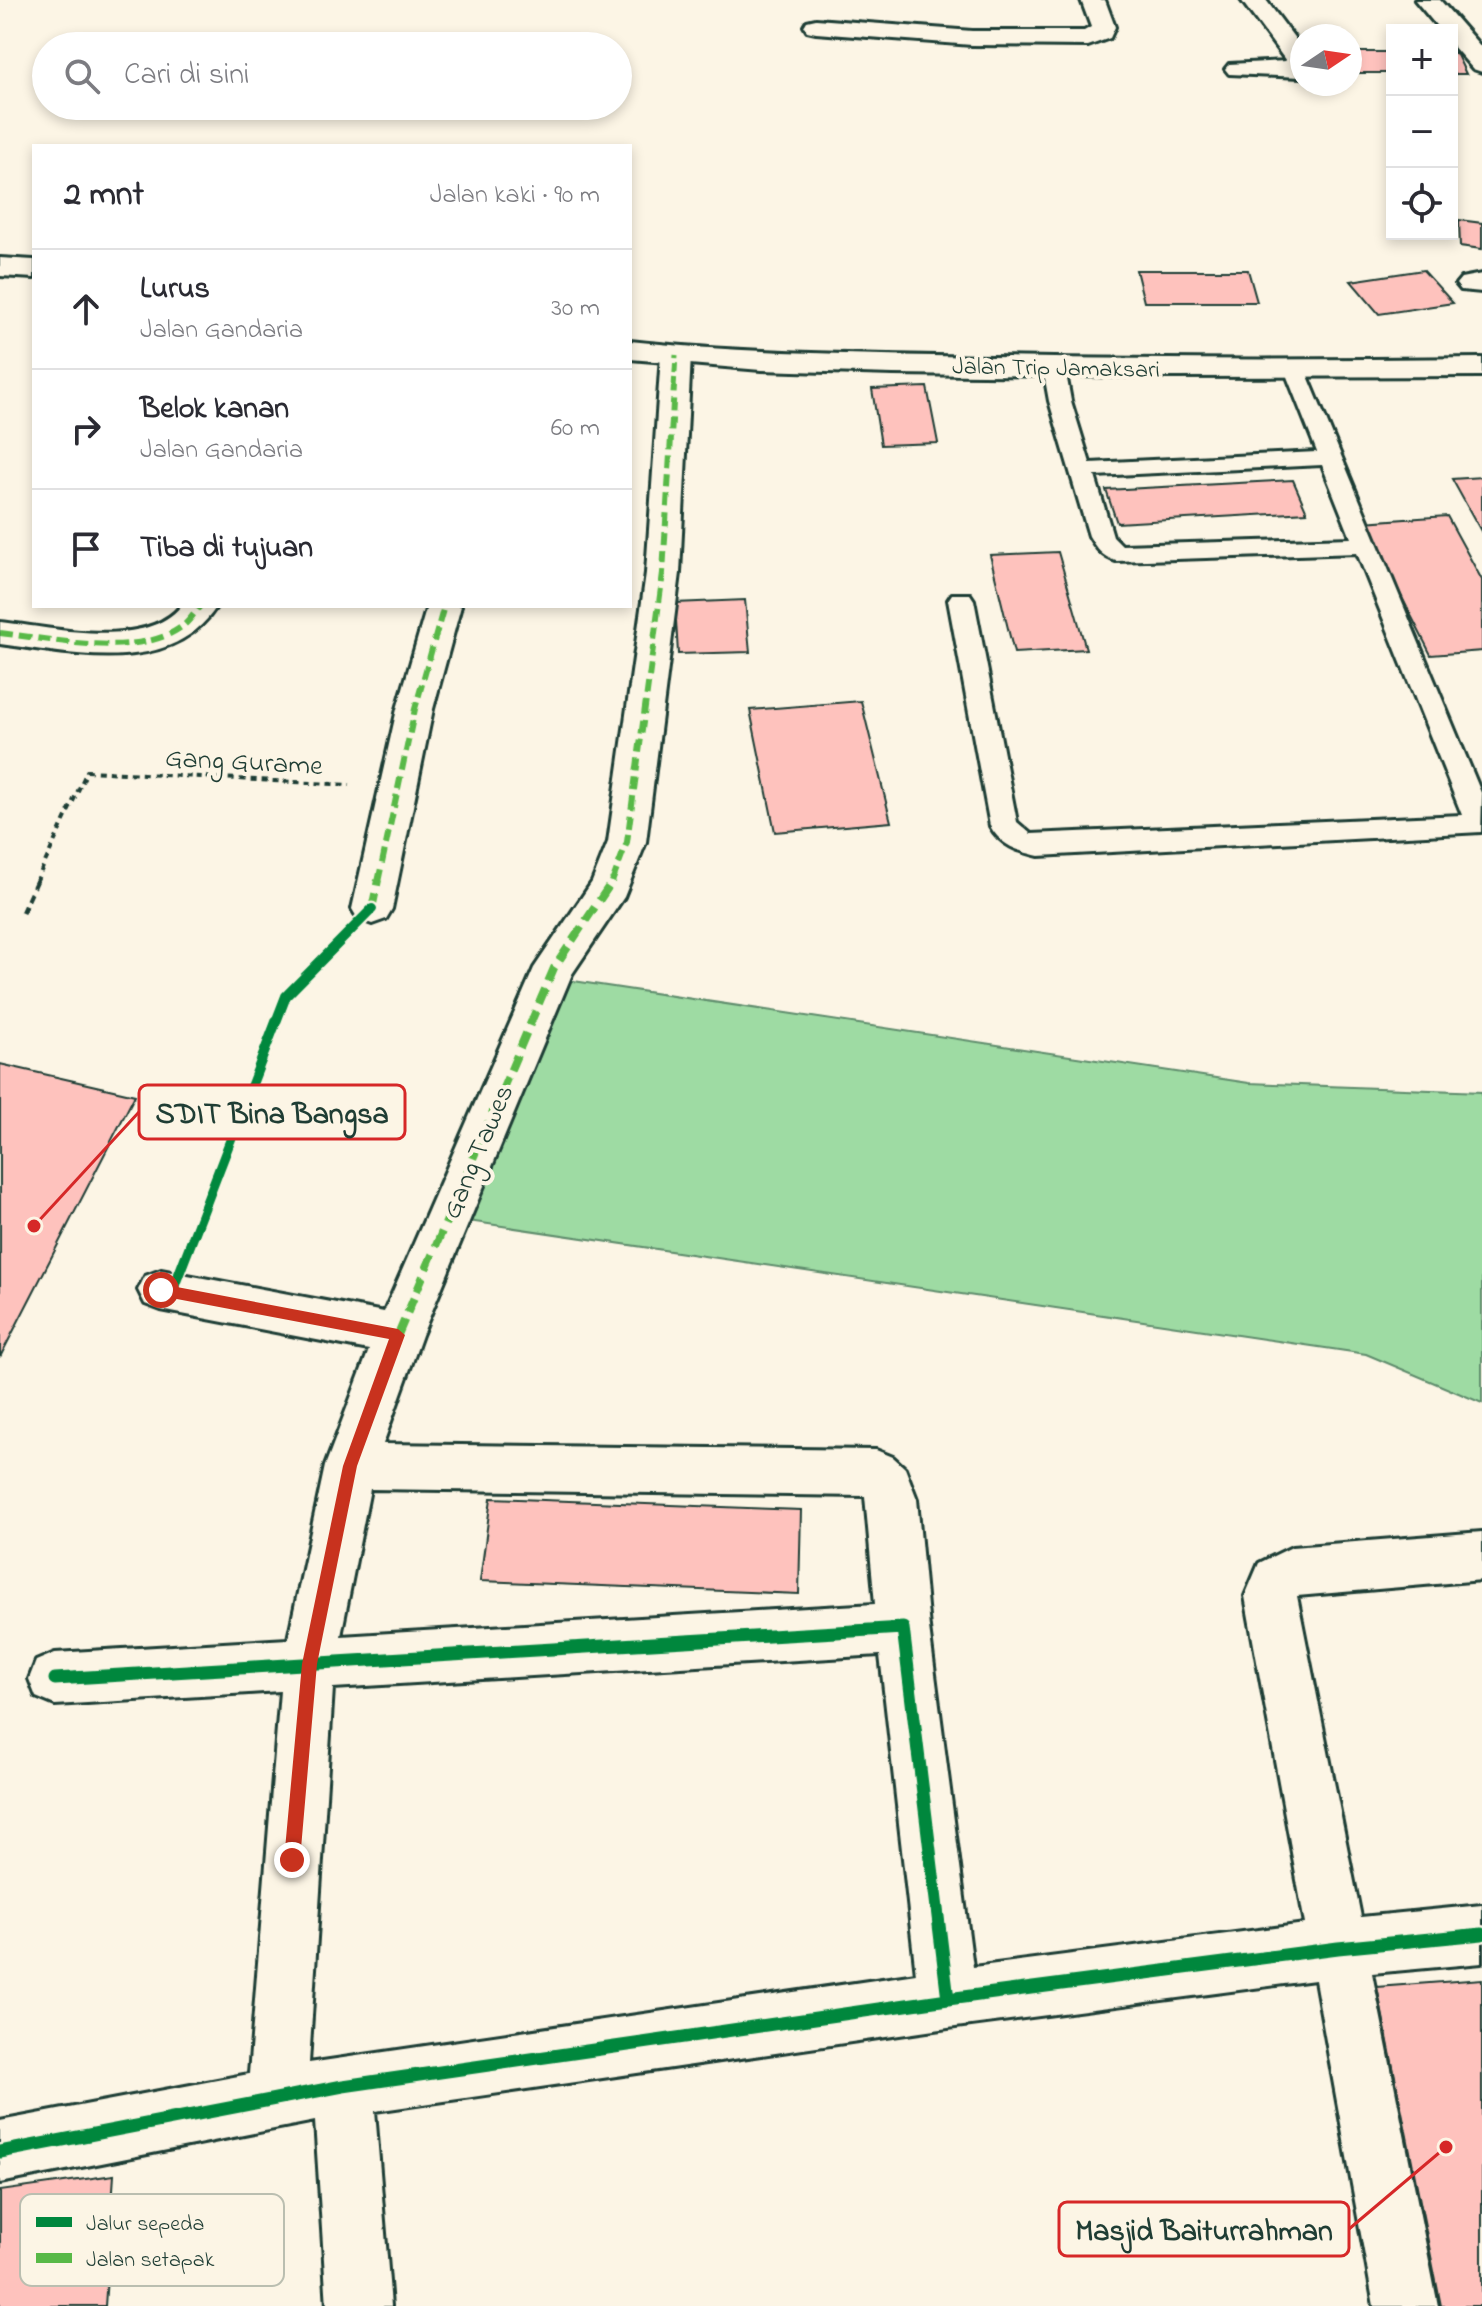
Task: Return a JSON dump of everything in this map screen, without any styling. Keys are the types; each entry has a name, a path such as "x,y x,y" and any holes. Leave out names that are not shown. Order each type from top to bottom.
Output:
{"street":[{"path":"816,26 972,38 1088,39 1101,33 1103,27 1093,0"},
{"path":"1253,0 1290,51"},
{"path":"1427,0 1479,56"},
{"path":"1238,69 1290,67"},
{"path":"0,267 32,269"},
{"name":"Jalan Trip Jamaksari","path":"632,350 676,355 1054,368 1482,367"},
{"name":"Gang Tawes","path":"277,2098 292,1860 309,1664 350,1466 398,1335 554,968 610,887 627,842 663,573 676,355"},
{"path":"0,633 126,644 155,642 175,633 195,617 199,608"},
{"path":"372,909 415,709 443,608"},
{"path":"161,1290 398,1335"},
{"path":"350,1466 876,1473 887,1484 892,1499 903,1628 948,1999"},
{"path":"1406,2306 1271,1596 1277,1580 1292,1571 1482,1556"},
{"path":"55,1679 903,1628"},
{"path":"0,2152 343,2086 948,1999 1338,1948 1482,1934"},
{"path":"343,2086 359,2306"}],"lane":[{"path":"1054,368 1060,401 1101,536 1116,553 1366,545"},
{"path":"961,600 1004,826 1022,842 1039,846 1471,825 1477,817 1295,369"},
{"path":"1082,470 1331,458"}],"green space":[{"path":"547,977 1249,1083 1482,1092 1482,1403 1366,1354 461,1220"}],"building":[{"path":"1362,52 1386,52 1386,73 1362,73"},
{"path":"1458,57 1466,74 1458,74"},
{"path":"1459,220 1482,223 1482,249 1460,246"},
{"path":"1136,270 1248,270 1257,302 1144,302"},
{"path":"1423,270 1453,303 1379,314 1351,281"},
{"path":"927,387 938,443 881,445 872,389"},
{"path":"1482,477 1482,533 1452,479"},
{"path":"1293,480 1307,512 1117,523 1106,490"},
{"path":"1447,516 1482,580 1482,651 1431,655 1364,522"},
{"path":"1058,552 1086,649 1014,653 990,555"},
{"path":"745,600 750,652 678,654 675,603"},
{"path":"861,701 891,822 775,832 750,710"},
{"path":"0,1064 135,1095 0,1357"},
{"path":"491,1498 801,1510 799,1594 480,1581"},
{"path":"1482,1979 1482,2306 1441,2306 1377,1987"},
{"path":"114,2175 113,2194 20,2194 20,2286 106,2286 105,2306 0,2306 0,2191"}],"marked path":[{"path":"398,1335 554,968 610,887 627,842 663,573 676,355"},
{"path":"0,633 109,644 138,642 164,636 185,625 198,608"},
{"path":"372,909 415,709 443,608"}],"cycle path":[{"path":"172,1292 286,996 372,909"},
{"path":"55,1679 903,1628 948,1999"},
{"path":"0,2152 343,2086 948,1999 1338,1948 1482,1934"}],"place":[{"name":"SDIT Bina Bangsa","path":"34,1226"},
{"name":"Masjid Baiturrahman","path":"1446,2147"}],"route":[{"path":"161,1290 398,1335 350,1466 309,1664 292,1860"}]}
